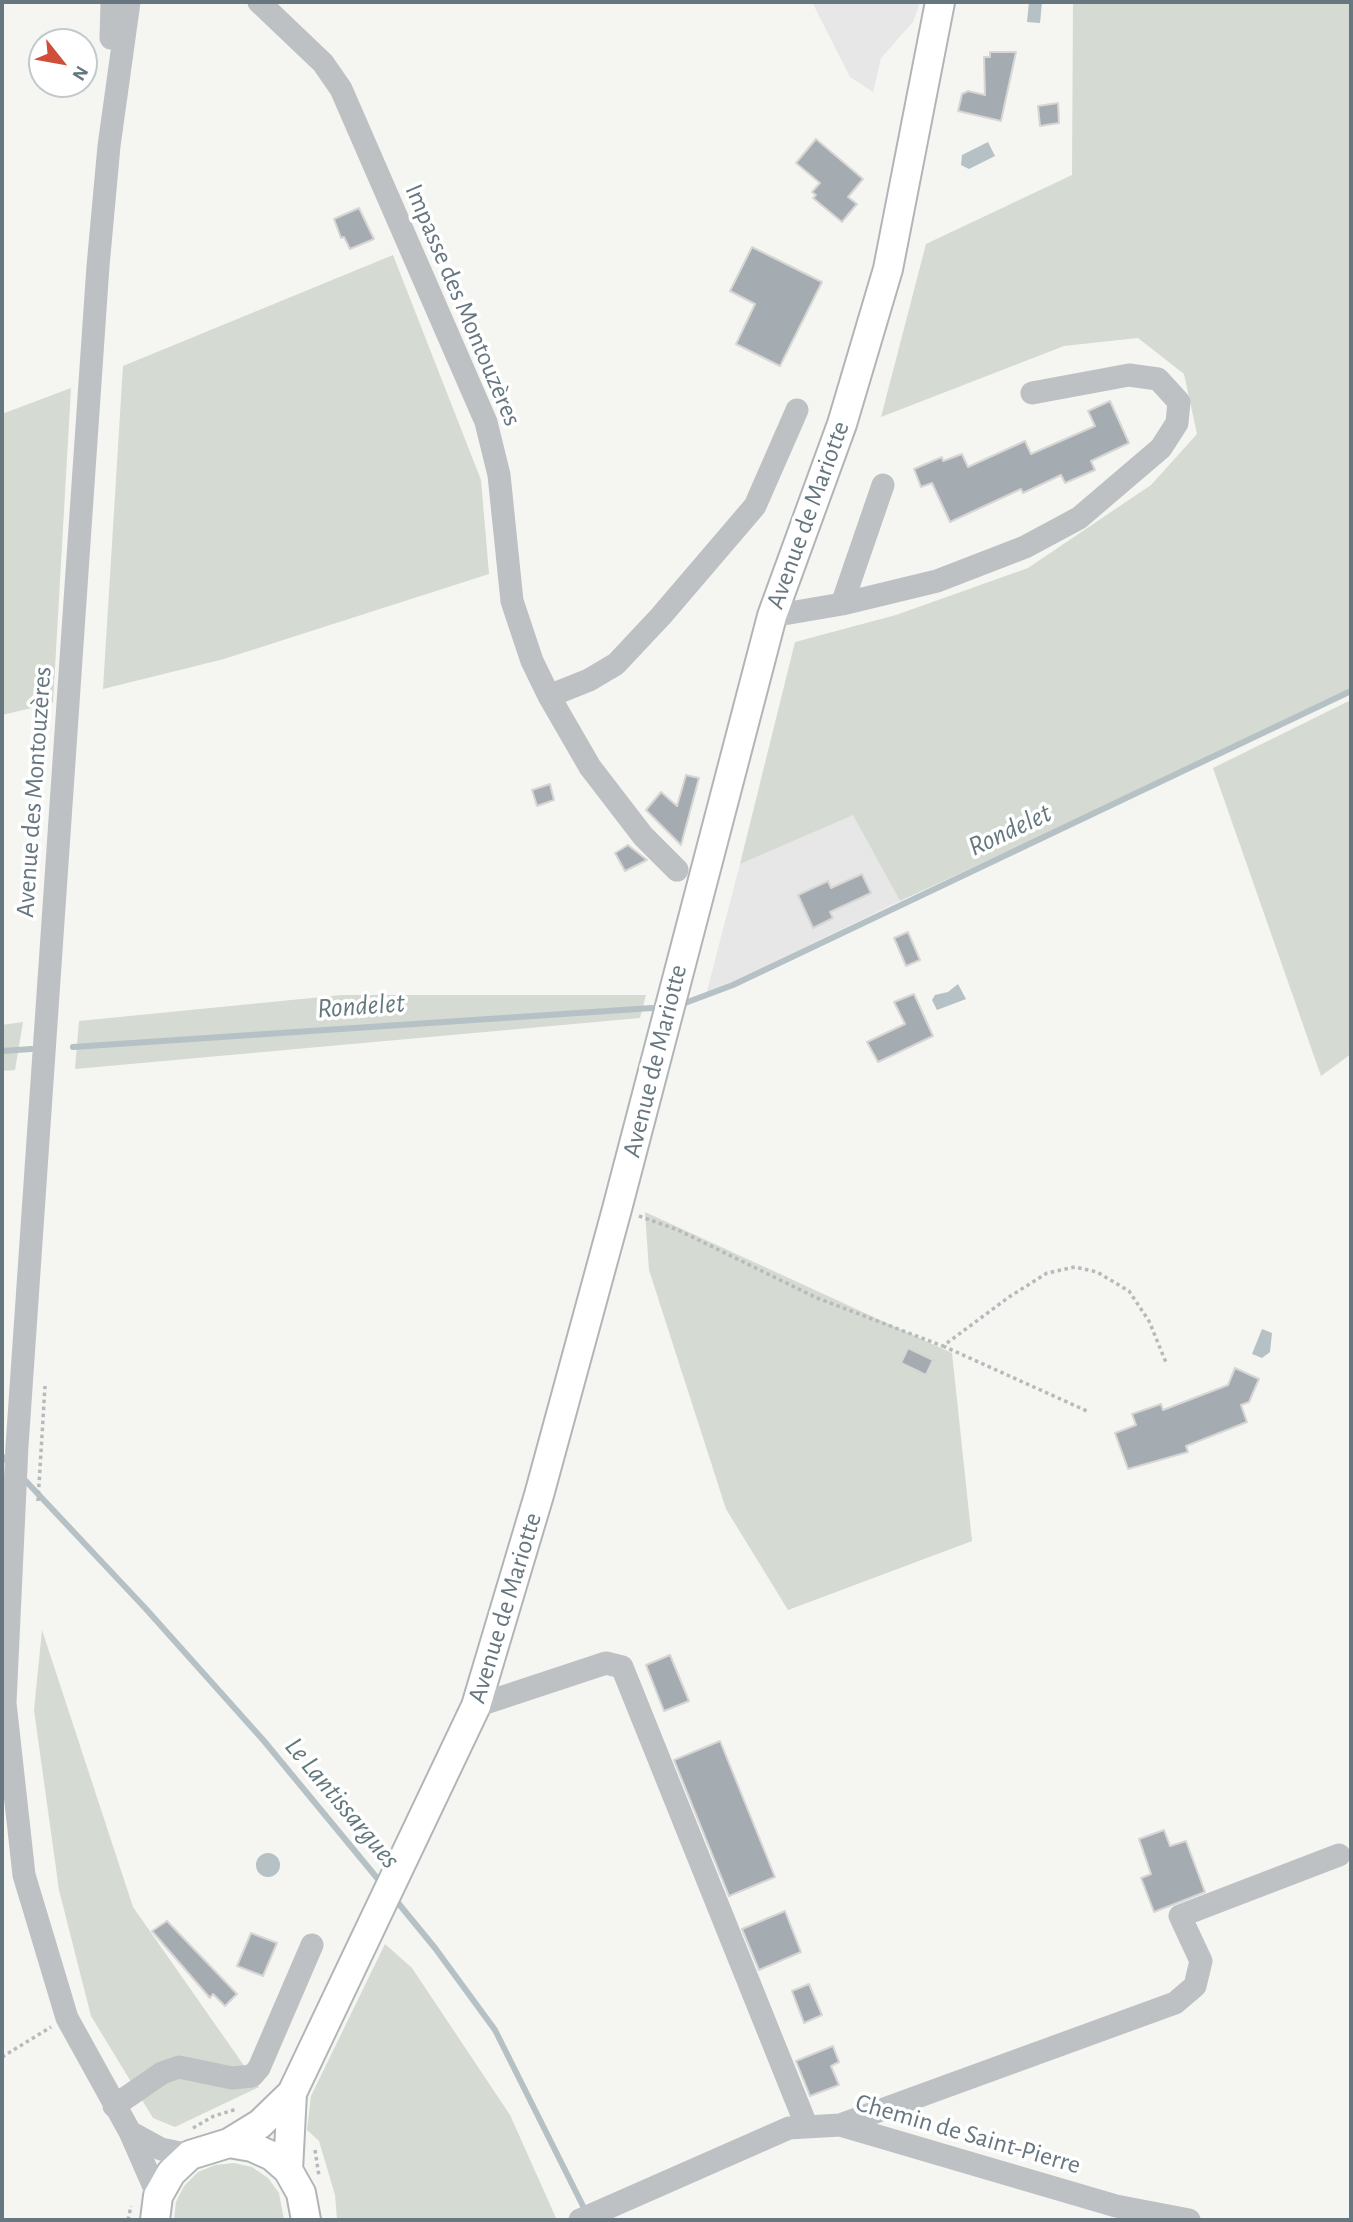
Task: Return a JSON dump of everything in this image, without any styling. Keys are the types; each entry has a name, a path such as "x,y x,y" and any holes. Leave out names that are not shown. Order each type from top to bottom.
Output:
{"main road":[{"name":"Avenue de Mariotte","path":"229,2144 260,2124 292,2093 376,1923 476,1706 539,1495 617,1209 772,616 842,424 888,269 940,2"},
{"name":"Avenue de Mariotte","path":"288,2170 292,2093"},
{"path":"157,2208 171,2173 188,2144 229,2144 252,2147 272,2156 288,2170 301,2193 306,2220"}],"street":[{"name":"Avenue des Montouzères","path":"109,146 112,2"},
{"name":"Avenue des Montouzères","path":"129,2 109,146 97,280 13,1502 5,1703 24,1875 67,2018 130,2132 157,2208"},
{"name":"Impasse des Montouzères","path":"259,2 323,63 341,89 486,422 499,475 512,601 533,661 549,696 590,767 643,836 677,870"},
{"path":"772,616 842,604 937,581 1025,547 1079,518 1161,448 1177,424 1180,402 1158,379 1129,375 1032,393"},
{"path":"549,696 589,680 616,664 661,616 755,506 797,410"},
{"path":"842,604 883,485"},
{"path":"476,1706 606,1663 622,1667 807,2127"},
{"path":"839,2125 1175,2003 1195,1986 1201,1961 1180,1916 1339,1855"},
{"path":"114,2106 162,2073 179,2067 232,2078 252,2076 259,2068 312,1945"},
{"name":"Chemin de Saint-Pierre","path":"580,2220 789,2128 839,2125 1116,2206 1189,2220"},
{"name":"Avenue des Montouzères","path":"130,2132 161,2150 188,2144"}],"path":[{"path":"617,1209 678,1230 817,1298 943,1346 1087,1410"},
{"path":"943,1346 1009,1297 1047,1273 1075,1267 1097,1272 1129,1291 1149,1321 1167,1365"},
{"path":"38,1504 41,1456"},
{"path":"2,2057 67,2018"},
{"path":"188,2144 214,2116 232,2110 246,2110"}],"shaded area":[{"path":"812,2 920,2 913,22 881,58 873,92 850,77"},
{"path":"1029,2 1042,2 1040,23 1027,22"},
{"path":"1073,2 1351,2 1351,688 1210,758 900,901 853,815 740,864 795,642 896,615 1028,568 1151,485 1197,434 1184,374 1138,338 1064,346 881,417 926,244 1072,175"},
{"path":"988,142 995,156 969,169 961,165 962,155"},
{"path":"393,255 481,480 489,574 224,659 103,689 123,366"},
{"path":"71,388 53,703 2,715 2,414"},
{"path":"1351,700 1351,1054 1321,1076 1213,768"},
{"path":"853,814 900,901 706,995 740,864"},
{"path":"958,984 966,999 937,1010 932,1000 935,995 948,992"},
{"path":"342,995 646,995 640,1018 75,1069 79,1021"},
{"path":"23,1022 15,1070 2,1071 2,1025"},
{"path":"645,1212 952,1353 972,1541 788,1610 726,1509 649,1270"},
{"path":"1262,1329 1272,1333 1270,1352 1262,1358 1252,1354"},
{"path":"42,1630 133,1907 259,2087 175,2127 153,2118 91,2016 59,1890 34,1710"},
{"path":"268,1853 276,1857 280,1865 276,1873 268,1877 260,1873 256,1865 260,1857"},
{"path":"385,1944 412,1968 510,2115 556,2218 337,2220 335,2195 319,2141 307,2130 311,2096"},
{"path":"234,2163 252,2167 268,2178 279,2193 284,2220 174,2220 176,2202 184,2186 198,2172 215,2165"}],"building":[{"path":"990,52 1016,52 1001,121 958,111 962,94 968,91 985,95 984,57 990,57"},
{"path":"1058,103 1059,123 1040,126 1038,106"},
{"path":"816,139 863,179 848,197 857,204 842,222 813,198 816,195 812,192 820,183 796,163"},
{"path":"359,208 374,239 350,249 344,237 341,238 334,219"},
{"path":"752,247 822,282 780,366 736,344 755,304 730,291"},
{"path":"1110,401 1129,443 1091,461 1095,470 1065,483 1061,475 1023,493 1021,489 950,522 932,483 921,487 914,469 942,457 943,461 962,454 968,467 1025,441 1031,454 1095,426 1088,411"},
{"path":"686,775 699,778 681,845 646,810 661,792 677,806"},
{"path":"550,784 554,800 537,806 532,790"},
{"path":"628,845 647,860 625,871 615,853"},
{"path":"862,874 871,893 830,912 833,918 813,928 798,895 828,881 831,888"},
{"path":"908,932 920,960 906,966 894,938"},
{"path":"914,994 933,1036 878,1062 867,1042 905,1024 894,1002"},
{"path":"908,1348 933,1360 926,1375 901,1363"},
{"path":"1235,1368 1259,1379 1249,1402 1241,1405 1247,1422 1186,1446 1188,1452 1128,1469 1115,1433 1136,1425 1132,1414 1161,1404 1163,1410 1228,1385"},
{"path":"670,1655 689,1701 664,1711 646,1665"},
{"path":"720,1741 775,1877 729,1896 674,1760"},
{"path":"1164,1830 1170,1846 1186,1841 1205,1892 1154,1912 1141,1878 1151,1874 1139,1839"},
{"path":"785,1911 801,1952 759,1970 742,1929"},
{"path":"167,1921 237,1994 225,2006 213,1994 210,1998 152,1931"},
{"path":"251,1933 277,1943 263,1976 237,1966"},
{"path":"809,1984 822,2015 804,2023 792,1991"},
{"path":"833,2046 839,2062 831,2066 839,2085 810,2096 796,2061"}],"waterway":[{"name":"Rondelet","path":"685,1003 733,985 1351,691"},
{"name":"Rondelet","path":"73,1047 652,1008"},
{"name":"Rondelet","path":"2,1051 31,1049"},
{"name":"Le Lantissargues","path":"2,1456 11,1465"},
{"name":"Le Lantissargues","path":"23,1478 146,1609 264,1741 382,1884"},
{"name":"Le Lantissargues","path":"394,1898 435,1948 495,2030 586,2212"}]}
